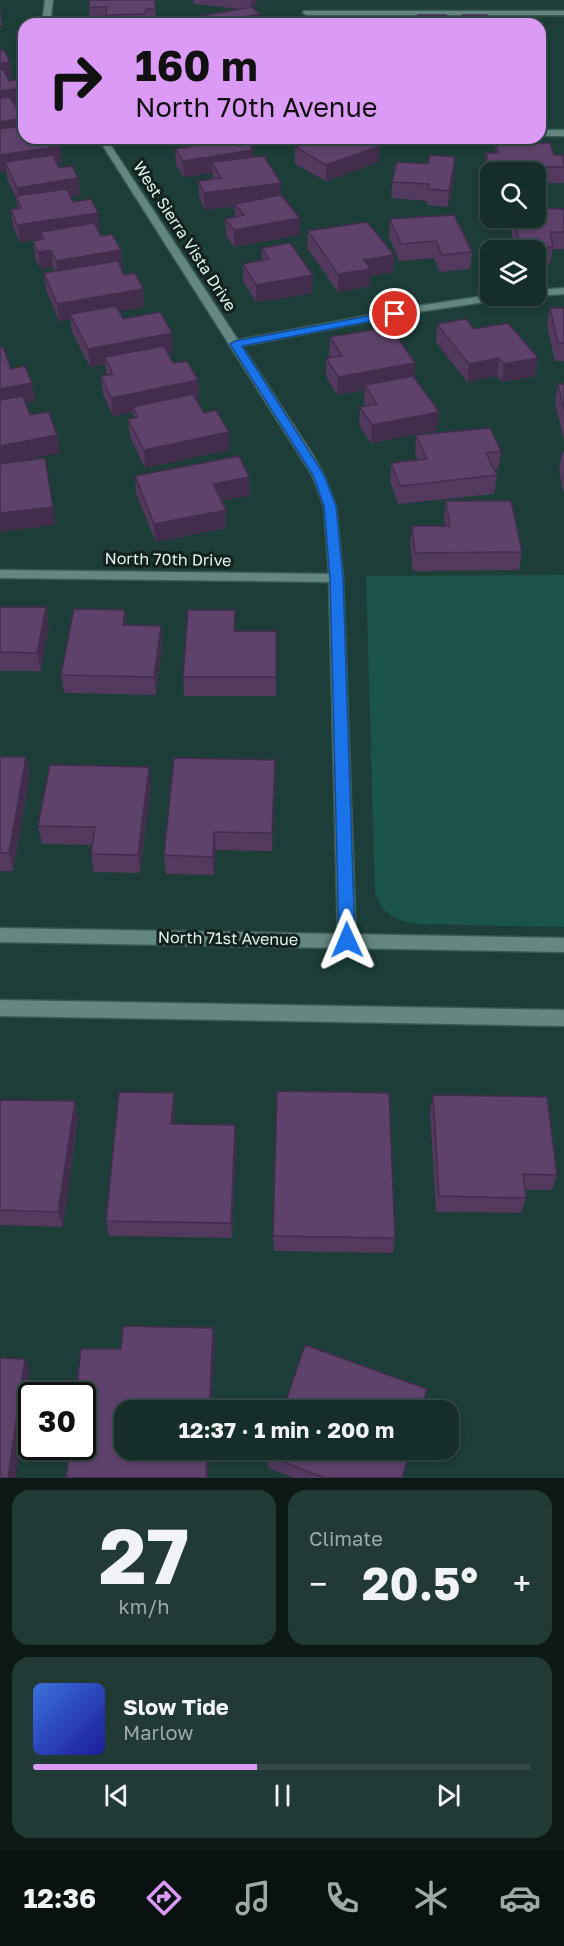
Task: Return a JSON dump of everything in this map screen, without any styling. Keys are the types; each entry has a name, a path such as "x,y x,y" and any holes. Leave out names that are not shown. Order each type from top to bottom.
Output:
{"street":[{"path":"47,18 49,0"},
{"path":"307,13 564,13"},
{"path":"546,133 564,133"},
{"name":"West Sierra Vista Drive","path":"106,144 318,475 330,506 336,578 347,940"},
{"path":"546,292 564,291"},
{"path":"235,344 418,309 480,300"},
{"name":"North 70th Drive","path":"0,574 336,578"},
{"name":"North 71st Avenue","path":"0,935 564,945"},
{"path":"0,1008 564,1018"}],"green space":[{"path":"564,575 564,927 420,924 398,919 386,912 375,892 366,576"}],"building":[{"path":"90,0 155,0 155,9 146,9 145,14 106,15 107,7 89,7"},
{"path":"252,7 260,14 240,18 195,17"},
{"path":"418,15 446,15 447,18 418,18"},
{"path":"463,15 487,15 488,18 464,18"},
{"path":"0,50 4,50 10,62 0,63"},
{"path":"0,69 3,69 9,81 18,79 18,89 0,91"},
{"path":"10,97 18,109 18,119 0,122 0,98"},
{"path":"18,127 18,144 59,144 60,146 0,155 0,129"},
{"path":"550,143 554,155 563,155 564,167 546,167 546,162 488,162 486,153 498,153 496,144"},
{"path":"248,144 253,150 183,161 175,149 200,145"},
{"path":"304,144 376,144 380,146 326,165 295,147"},
{"path":"53,155 59,168 72,166 78,178 17,188 5,162"},
{"path":"430,155 455,157 449,191 428,189 429,184 392,182 397,162 428,164"},
{"path":"264,156 281,183 204,193 198,181 221,178 212,162"},
{"path":"67,189 73,202 91,199 98,213 17,225 11,210 21,208 16,196"},
{"path":"281,195 300,218 234,230 225,219 244,215 235,204"},
{"path":"546,208 564,209 564,232 550,232 553,247 546,247 546,240 519,240 516,228 546,228"},
{"path":"454,215 472,252 442,255 436,241 401,244 390,219"},
{"path":"367,222 394,255 364,260 371,269 338,274 308,231"},
{"path":"94,223 101,236 112,234 121,250 56,261 51,250 38,252 33,241 44,239 41,232"},
{"path":"290,243 313,275 256,285 243,264 269,259 262,248"},
{"path":"118,261 124,275 135,273 143,289 57,304 44,273"},
{"path":"116,306 123,319 160,312 172,333 88,349 70,314"},
{"path":"550,308 564,308 564,343 558,343"},
{"path":"466,319 474,329 508,323 538,358 504,364 499,358 469,364 437,324"},
{"path":"390,327 415,363 338,377 326,358 342,356 330,337"},
{"path":"164,346 173,363 187,361 198,380 111,398 101,376 113,374 105,357"},
{"path":"3,347 11,369 25,366 32,383 0,389 0,348"},
{"path":"413,376 439,412 372,425 360,407 377,404 365,385"},
{"path":"558,384 564,384 564,410"},
{"path":"193,394 204,413 216,410 229,432 144,450 128,419 138,417 133,407"},
{"path":"23,396 30,415 49,412 57,435 0,446 0,400"},
{"path":"490,428 501,451 486,453 497,475 400,486 391,463 427,459 416,435"},
{"path":"239,456 249,477 213,484 226,510 154,524 135,476"},
{"path":"45,458 53,507 0,513 0,464"},
{"path":"446,501 511,501 522,552 415,553 412,526 450,526"},
{"path":"0,607 46,607 37,653 0,652"},
{"path":"74,609 125,610 123,625 161,626 154,677 61,675"},
{"path":"188,610 235,610 234,631 276,631 276,677 183,677"},
{"path":"0,757 26,757 9,853 0,853"},
{"path":"174,758 275,760 272,833 214,832 213,857 164,855"},
{"path":"50,765 149,767 138,855 91,854 95,827 38,826"},
{"path":"277,1091 389,1093 395,1238 273,1236"},
{"path":"119,1092 174,1093 171,1124 235,1125 231,1223 106,1221"},
{"path":"433,1095 547,1097 557,1175 523,1174 526,1198 439,1196"},
{"path":"0,1100 75,1101 58,1212 0,1210"},
{"path":"123,1326 213,1328 209,1400 114,1400 114,1460 207,1460 206,1478 66,1478 68,1460 96,1460 96,1382 77,1382 81,1349 121,1349"},
{"path":"305,1345 427,1389 424,1400 286,1400"},
{"path":"0,1358 25,1359 22,1382 18,1382 18,1408 8,1478 0,1478"},
{"path":"279,1460 407,1460 402,1478 324,1478"}],"route":[{"path":"347,940 336,578 330,506 318,475 305,452 235,344 395,314"}]}
